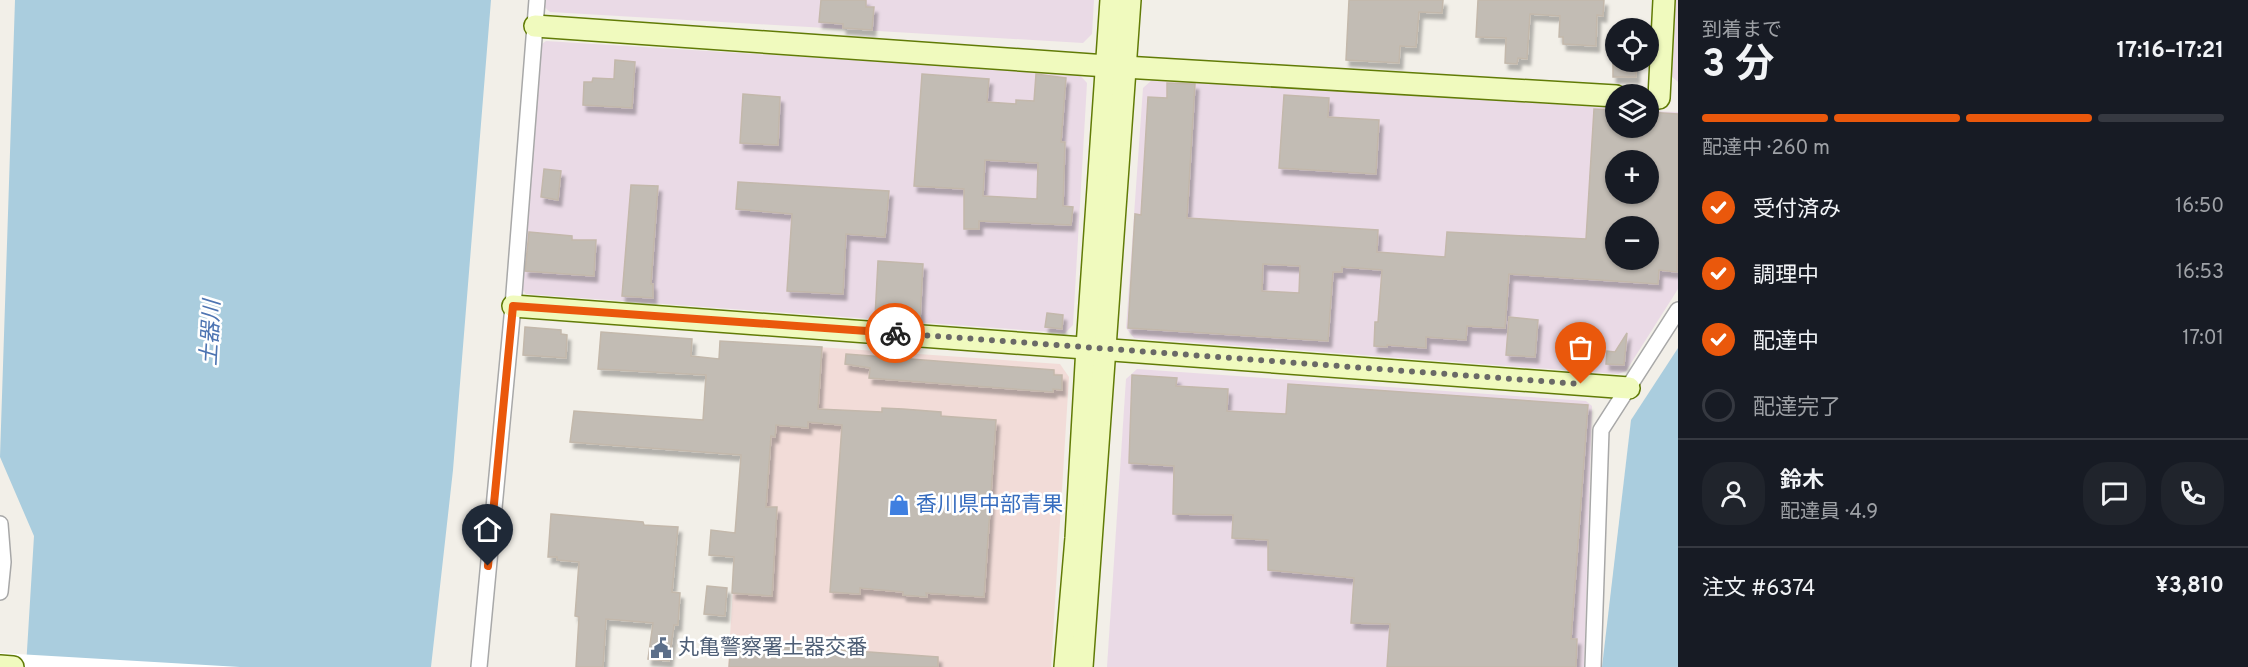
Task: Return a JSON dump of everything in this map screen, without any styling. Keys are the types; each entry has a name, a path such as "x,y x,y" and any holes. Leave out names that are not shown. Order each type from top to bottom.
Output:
{"street":[{"path":"478,667 513,306 537,0"},
{"path":"1111,0 1116,66"},
{"path":"1082,667 1096,348 1116,66 1130,0"},
{"path":"1662,98 1664,0"},
{"path":"535,26 1116,66 1605,95"},
{"path":"513,306 1629,388"},
{"path":"1593,667 1601,430 1678,310"},
{"path":"1065,667 1096,348"},
{"path":"0,524 3,562 0,592"},
{"path":"0,666 13,667"}],"shaded area":[{"path":"543,0 1094,0 1092,34 1083,43 550,12 543,6"},
{"path":"1676,0 1678,0 1678,82 1671,76"},
{"path":"546,41 1079,74 1087,83 1073,325 1065,333 526,294 521,288 539,46"},
{"path":"1153,79 1605,107 1605,138 1659,138 1659,111 1678,112 1678,289 1626,371 1618,374 1134,338 1126,328 1143,88"},
{"name":"香川県中部青果","path":"749,342 1060,364 1069,377 1051,667 728,667"},
{"path":"1137,369 1586,401 1592,406 1584,667 1107,667 1126,379"}],"water":[{"name":"土器川","path":"15,0 491,0 453,470 431,667 26,667 34,536 0,457"},
{"path":"1678,348 1678,667 1602,667 1631,420"}],"pier":[{"path":"0,653 240,667 0,667"}],"building":[{"path":"821,0 866,0 866,7 874,7 872,30 843,28 843,24 819,22"},
{"path":"1349,0 1443,0 1442,13 1419,12 1416,47 1400,46 1399,63 1346,60"},
{"path":"1478,0 1604,0 1603,16 1597,15 1596,46 1563,44 1563,37 1559,37 1560,16 1530,14 1527,59 1518,58 1517,64 1505,63 1506,38 1476,37"},
{"path":"615,60 635,62 632,108 583,105 584,82 592,82 593,78 614,79"},
{"path":"1613,72 1636,72 1636,77 1613,77"},
{"path":"922,74 989,79 987,102 1016,104 1016,100 1034,101 1036,74 1066,78 1061,142 1065,142 1063,206 1073,207 1071,225 979,221 979,229 964,229 964,189 914,186","holes":["985,160 1038,163 1037,199 983,196"]},
{"path":"1167,83 1195,84 1187,218 1378,230 1377,252 1445,257 1447,232 1586,239 1594,109 1605,110 1605,138 1659,138 1659,113 1678,114 1677,272 1659,270 1658,284 1509,274 1505,328 1467,326 1466,340 1426,337 1426,348 1374,346 1382,270 1342,267 1342,272 1333,272 1328,341 1128,328 1135,214 1141,215 1148,97 1167,98","holes":["1263,264 1300,266 1299,293 1262,291"]},
{"path":"743,94 780,97 778,145 740,143"},
{"path":"1284,95 1329,98 1328,117 1379,120 1376,174 1279,168"},
{"path":"544,169 561,171 558,200 541,197"},
{"path":"738,182 889,191 885,237 846,234 843,294 787,291 792,214 736,209"},
{"path":"631,185 658,186 651,284 653,284 653,298 622,296"},
{"path":"529,232 572,236 572,240 596,240 594,276 525,271"},
{"path":"878,261 923,264 920,320 875,317"},
{"path":"1047,313 1063,315 1062,329 1045,327"},
{"path":"1509,317 1538,320 1535,357 1506,355"},
{"path":"525,327 561,330 561,334 567,335 566,358 523,355"},
{"path":"601,332 692,339 691,356 719,359 720,341 822,347 818,409 882,412 882,408 903,409 941,412 941,416 996,420 984,597 926,593 927,597 860,588 860,594 830,592 842,425 808,422 808,428 776,425 775,437 771,436 766,507 777,507 772,596 732,593 734,557 709,555 711,530 735,533 741,455 570,442 574,411 703,420 706,375 598,369"},
{"path":"1627,333 1624,365 1606,364 1607,351 1615,352"},
{"path":"846,354 1054,370 1054,375 1062,375 1062,390 1053,389 1053,392 869,378 870,368 845,364"},
{"path":"1132,375 1177,378 1176,386 1228,389 1227,411 1286,414 1288,384 1588,405 1571,639 1577,639 1576,667 1387,667 1390,624 1351,623 1354,578 1268,570 1268,540 1232,538 1233,515 1173,514 1174,466 1129,463"},
{"path":"551,514 678,527 672,592 680,593 678,625 674,625 669,661 648,659 653,623 606,619 603,667 576,667 579,617 575,616 579,562 548,557"},
{"path":"707,586 727,588 725,616 704,614"},
{"path":"731,642 938,657 938,667 729,667"}],"way so far":[{"path":"895,333 1581,384"}],"place":[{"name":"香川県中部青果","path":"899,505"},
{"name":"丸亀警察署土器交番","path":"661,648"}],"route":[{"path":"488,566 513,306 895,333"}]}
